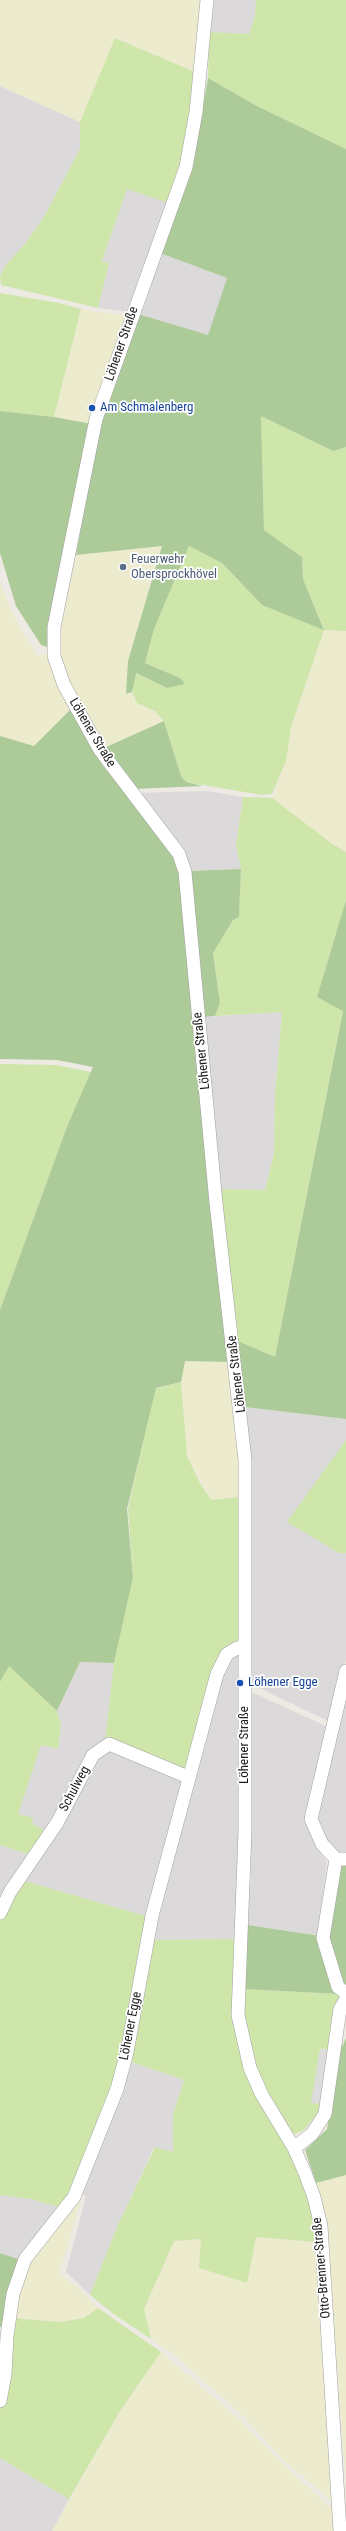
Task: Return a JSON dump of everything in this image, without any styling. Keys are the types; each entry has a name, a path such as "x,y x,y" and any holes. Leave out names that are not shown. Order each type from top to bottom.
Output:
{"street":[{"name":"Löhener Straße","path":"207,0 196,112 186,167 96,419 54,627 54,656 64,685 100,750 179,854 185,872 216,1202 245,1460 246,1831 238,2015 250,2068 262,2095 294,2148"},
{"name":"Löhener Egge","path":"0,2401 5,2374 7,2336 13,2294 25,2259 74,2197 117,2089 127,2052 152,1916 188,1777 217,1674 226,1654 237,1648 245,1646"},
{"path":"346,1671 310,1819 322,1844 341,1859 323,1938 338,1987 346,1993"},
{"name":"Schulweg","path":"0,1913 10,1892 57,1823 93,1755 109,1744 188,1777"},
{"path":"294,2148 312,2134 324,2114 340,2009 346,1999"},
{"name":"Otto-Brenner-Straße","path":"294,2148 314,2197 321,2226 340,2531"}],"shaded area":[{"path":"212,0 256,0 255,16 249,34 209,32"},
{"path":"0,86 80,122 80,149 44,217 25,244 5,266 0,276"},
{"path":"127,188 169,203 130,312 98,308 109,263 102,261"},
{"path":"160,253 227,278 209,336 138,314"},
{"path":"206,791 243,797 236,845 241,869 187,871 135,793"},
{"path":"282,1012 275,1095 274,1153 265,1190 219,1189 203,1017"},
{"path":"245,1407 346,1419 346,1440 288,1522 339,1553 346,1553 346,1659 330,1722 249,1683"},
{"path":"240,1654 240,1827 236,1939 150,1940 219,1679 232,1657"},
{"path":"80,1662 114,1663 105,1741 49,1832 32,1824 33,1818 18,1814 41,1744 58,1749 61,1724 57,1711"},
{"path":"346,1689 345,1854 336,1851 325,1839 316,1814"},
{"path":"249,1691 330,1728 307,1821 317,1847 327,1863 317,1935 247,1925 251,1878"},
{"path":"106,1749 183,1782 163,1849 149,1917 21,1880 95,1758"},
{"path":"0,1845 31,1855 0,1909"},
{"path":"320,2049 330,2050 322,2104 311,2103"},
{"path":"128,2061 184,2080 173,2114 173,2153 154,2147 117,2227 90,2295 66,2272 86,2196 80,2193"},
{"path":"0,2195 31,2199 62,2208 21,2260 0,2253"},
{"path":"0,2458 69,2499 52,2531 0,2531"}],"green space":[{"path":"0,0 201,0 195,72 116,38 80,122 0,86"},
{"path":"256,0 346,0 346,149 257,106 208,78 209,32 249,34 255,16"},
{"path":"115,38 195,72 182,166 169,203 127,189 102,261 109,263 98,308 1,285 0,276 5,266 25,244 44,217 80,149 80,122"},
{"path":"208,78 257,106 346,149 346,447 333,451 261,416 264,530 302,557 303,579 324,630 262,605 222,563 189,546 154,629 145,663 180,678 185,684 167,688 136,673 132,692 126,694 128,661 162,546 76,555 100,425 138,314 208,335 227,278 160,253 202,111"},
{"path":"0,293 59,303 81,309 54,417 0,411"},
{"path":"81,309 127,316 92,424 54,417"},
{"path":"0,411 54,417 92,424 50,648 41,645 16,606 0,553"},
{"path":"261,416 333,451 346,447 346,631 324,630 291,727 286,761 272,794 262,795 186,782 181,776 164,721 155,711 137,703 132,692 135,673 167,688 180,678 145,663 154,629 189,546 222,563 262,605 324,629 303,579 302,557 264,530"},
{"path":"162,546 150,582 126,694 132,692 137,703 155,711 164,721 104,748 69,688 59,656 62,623 76,555"},
{"path":"0,583 12,613 37,655 50,653 72,708 34,746 0,736"},
{"path":"324,630 346,631 346,852 331,843 272,800 286,761 291,727"},
{"path":"72,708 103,766 174,854 181,872 230,1362 185,1361 181,1382 156,1388 127,1509 133,1577 114,1663 80,1662 57,1711 9,1666 0,1682 0,1310 68,1124 93,1067 57,1060 0,1059 0,736 34,746"},
{"path":"164,721 181,776 186,782 203,786 132,789 104,748"},
{"path":"243,797 272,798 331,843 346,852 346,900 317,997 343,1010 275,1357 238,1341 219,1189 265,1190 274,1153 275,1095 282,1012 215,1016 220,1003 213,953 233,920 239,917 241,869 236,845"},
{"path":"241,869 239,917 233,920 213,953 220,1003 215,1016 203,1017 187,871"},
{"path":"346,900 346,1419 245,1407 238,1341 275,1357 343,1011 317,997"},
{"path":"0,1064 56,1065 91,1072 68,1124 0,1310"},
{"path":"184,1361 230,1362 240,1425 240,1497 211,1500 187,1456 181,1382"},
{"path":"181,1382 187,1456 200,1483 211,1500 240,1497 238,1642 232,1646 186,1773 105,1741 114,1663 133,1574 128,1509 155,1389"},
{"path":"346,1440 346,1553 339,1553 287,1522"},
{"path":"9,1665 57,1711 61,1724 58,1749 41,1745 18,1814 33,1818 32,1824 49,1832 31,1855 0,1845 0,1682"},
{"path":"346,1864 346,1985 340,1994 243,1989 247,1925 328,1937 340,1865"},
{"path":"21,1880 149,1917 122,2063 96,2139 62,2208 31,2199 0,2195 0,1918"},
{"path":"236,1939 234,2008 237,2039 244,2070 261,2106 298,2165 315,2220 316,2242 256,2237 247,2283 199,2268 201,2239 174,2241 144,2309 151,2339 115,2315 90,2295 117,2227 155,2147 173,2152 173,2114 184,2080 128,2061 150,1940"},
{"path":"243,1989 340,1994 330,2050 320,2049 312,2103 322,2104 315,2117 304,2130 295,2134 290,2131 266,2091 252,2057 243,2021"},
{"path":"346,2038 346,2175 316,2183 305,2150 327,2129 340,2051"},
{"path":"346,2175 346,2514 345,2472 330,2275 323,2208 316,2183"},
{"path":"74,2200 80,2203 59,2274 76,2286 98,2308 84,2318 60,2322 12,2318 28,2261"},
{"path":"256,2237 316,2242 333,2502 282,2459 243,2416 172,2353 151,2339 144,2309 174,2241 202,2239 247,2283"},
{"path":"0,2253 21,2260 4,2327 0,2327"},
{"path":"98,2308 161,2352 120,2411 69,2499 0,2458 0,2411 12,2318 60,2322 84,2318"},
{"path":"161,2352 239,2419 282,2463 326,2504 336,2510 335,2531 52,2531 120,2411"}],"place":[{"name":"Am Schmalenberg","path":"92,408"},
{"name":"Feuerwehr Obersprockhövel","path":"123,567"},
{"name":"Löhener Egge","path":"240,1683"}]}
